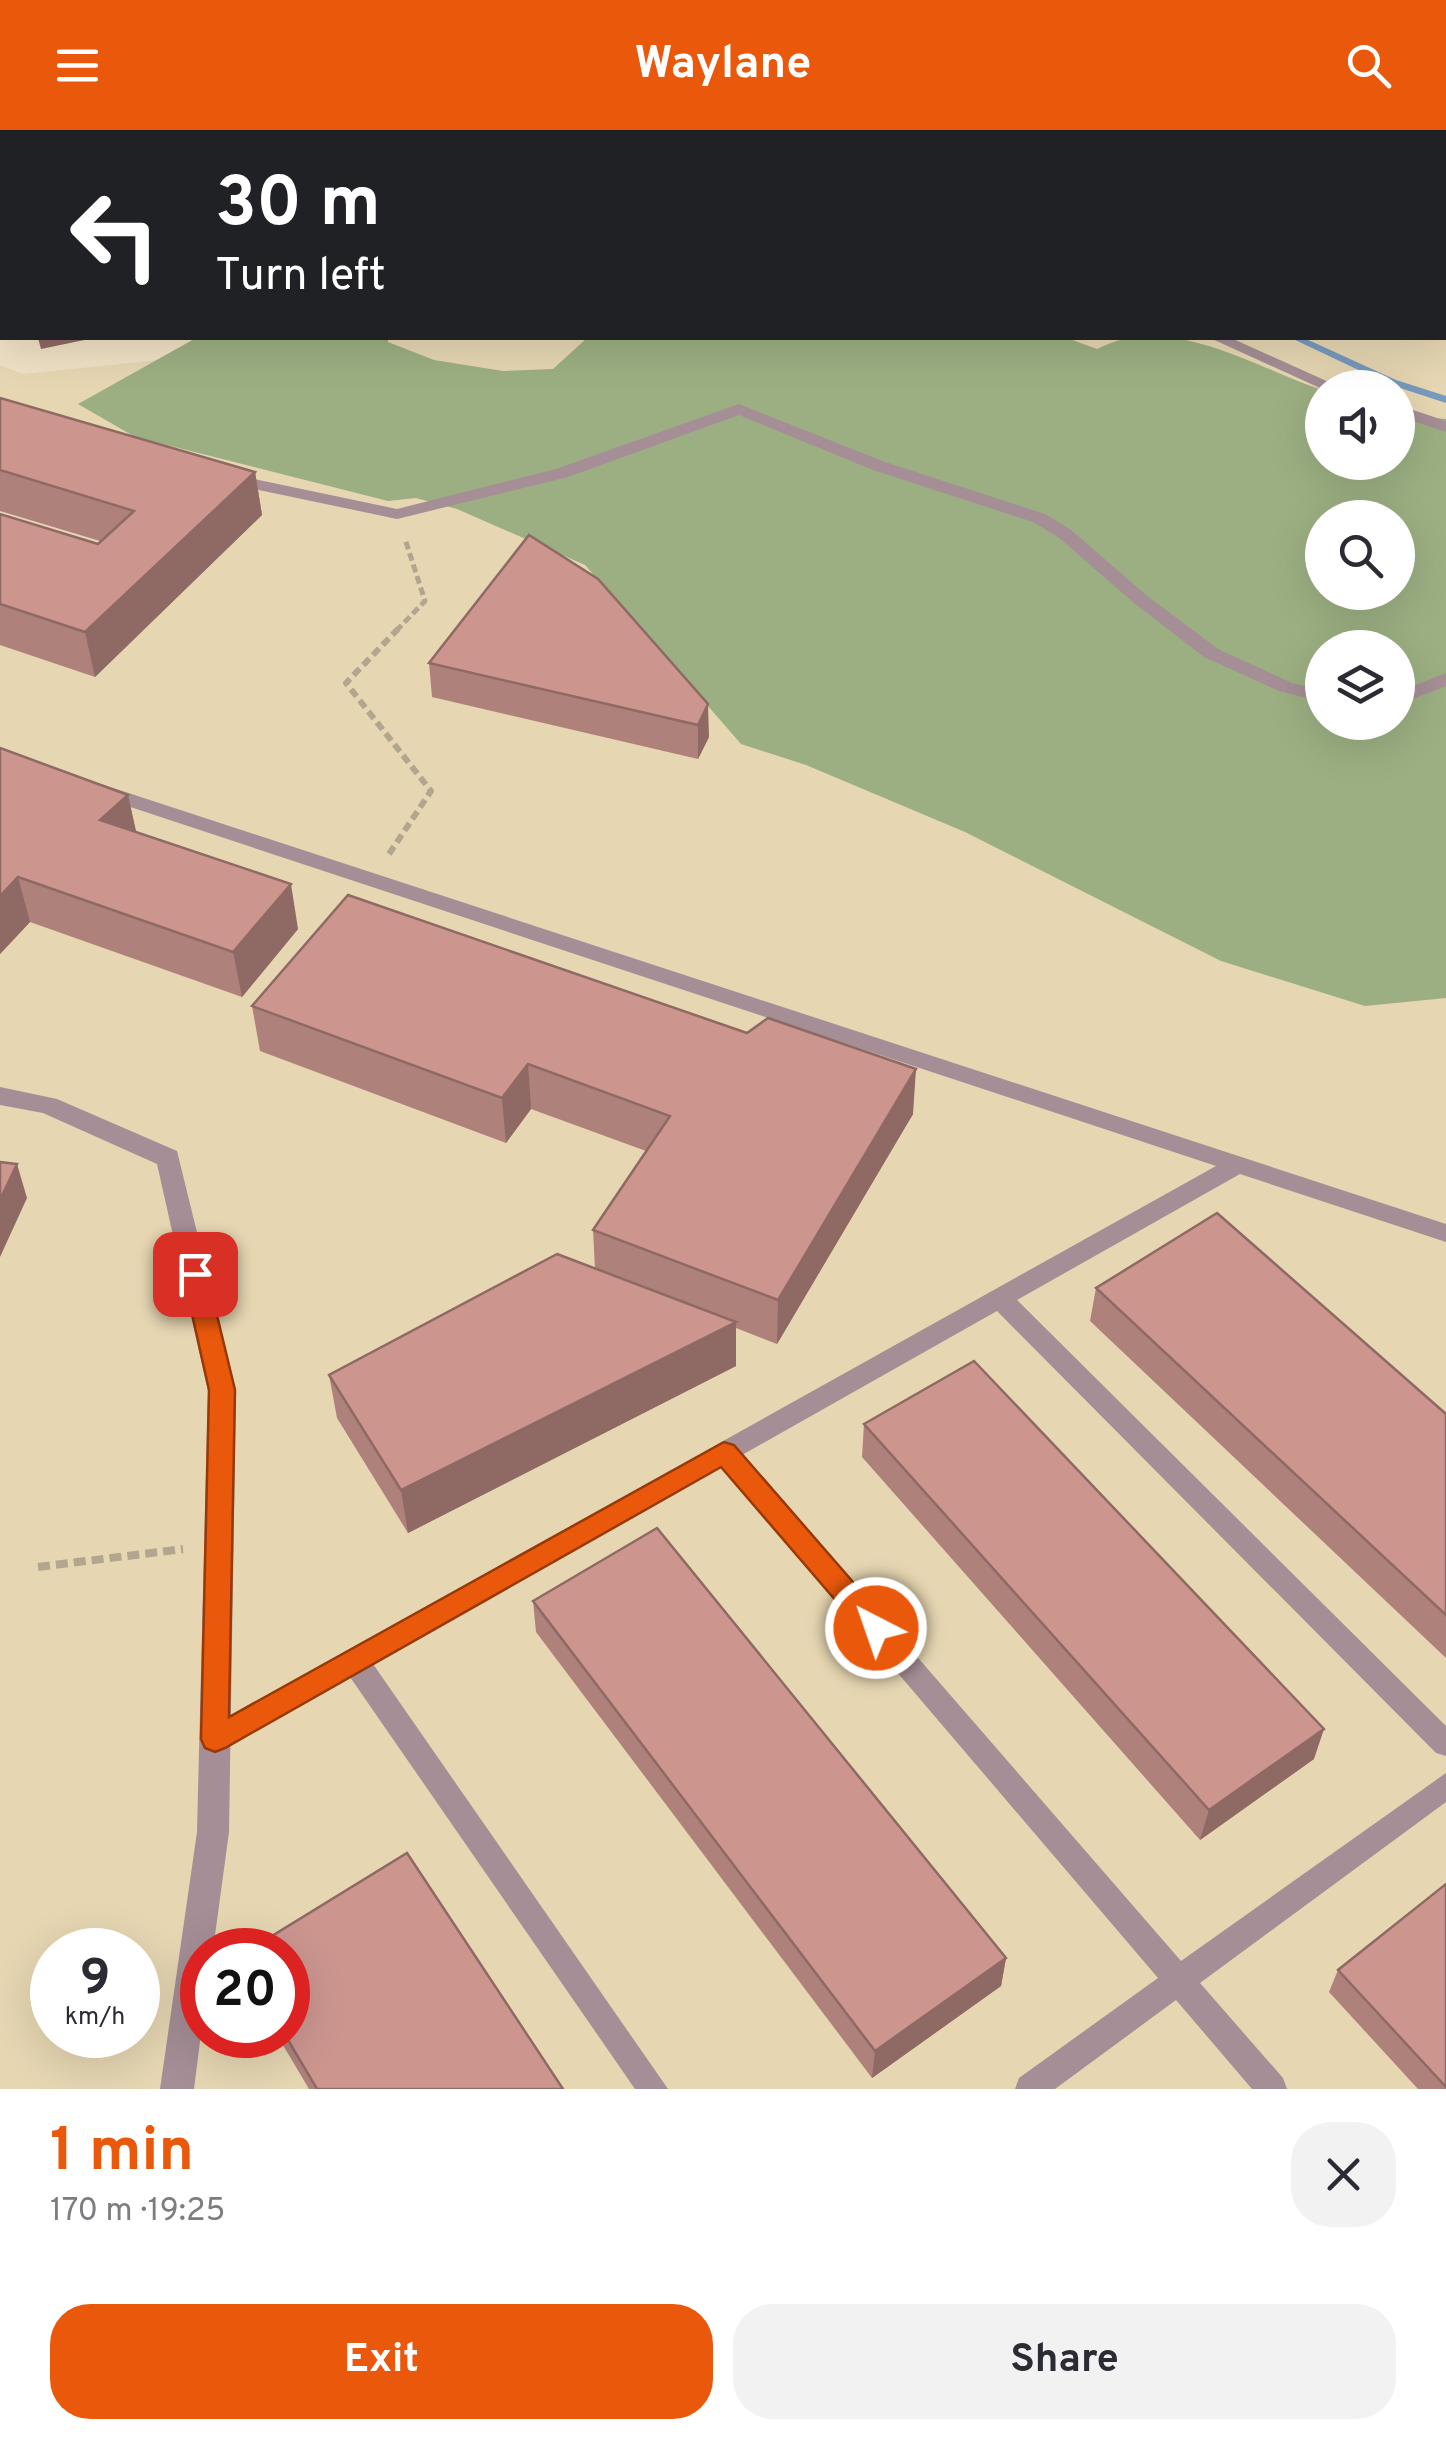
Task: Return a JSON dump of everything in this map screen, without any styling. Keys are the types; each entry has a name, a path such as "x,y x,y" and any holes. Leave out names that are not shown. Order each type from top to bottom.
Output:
{"street":[{"path":"0,1096 48,1105 168,1158 222,1390 213,1832 177,2089"}],"lane":[{"path":"1223,340 1305,376"},
{"path":"207,474 397,514 495,486 562,473 739,408 879,466 1039,518 1064,533 1140,599 1211,653 1305,692"},
{"path":"1415,416 1446,427"},
{"path":"1415,691 1446,678"},
{"path":"74,781 1446,1233"},
{"path":"215,1739 1238,1164"},
{"path":"1000,1298 1446,1744"},
{"path":"724,1452 1272,2089"},
{"path":"355,1661 653,2089"},
{"path":"1030,2089 1446,1786"}],"path":[{"path":"372,879 431,791 346,683 425,601 397,514"},
{"path":"38,1567 219,1544"}],"shaded area":[{"path":"354,340 1446,340 1446,2089 0,2089 0,365 23,374"}],"green space":[{"path":"192,340 388,340 434,360 503,371 553,369 585,340 1072,340 1097,349 1122,340 1186,340 1305,383 1305,480 1415,480 1415,416 1446,419 1446,998 1365,1006 1221,961 965,832 806,765 741,744 585,565 457,509 416,498 388,501 135,437 78,404"}],"building":[{"path":"0,398 255,472 85,632 0,604 0,514 98,544 134,511 0,470"},
{"path":"529,535 598,579 708,704 698,725 429,663"},
{"path":"0,748 128,795 100,820 291,884 233,952 18,877 0,896"},
{"path":"348,895 747,1033 768,1018 916,1069 778,1300 593,1230 670,1116 528,1064 502,1098 252,1006"},
{"path":"0,1162 17,1164 0,1200"},
{"path":"1217,1213 1446,1414 1446,1615 1096,1288"},
{"path":"557,1254 736,1322 401,1490 329,1375"},
{"path":"974,1361 1324,1729 1209,1810 864,1424"},
{"path":"657,1528 1006,1958 875,2051 533,1601"},
{"path":"407,1853 563,2089 317,2089 299,2058 310,2058 310,1928 285,1928"},
{"path":"1446,1884 1446,2087 1338,1970"}],"waterway":[{"path":"1300,340 1392,382 1446,400"}],"route":[{"path":"195,1274 222,1390 215,1739 724,1452 876,1628"}]}
